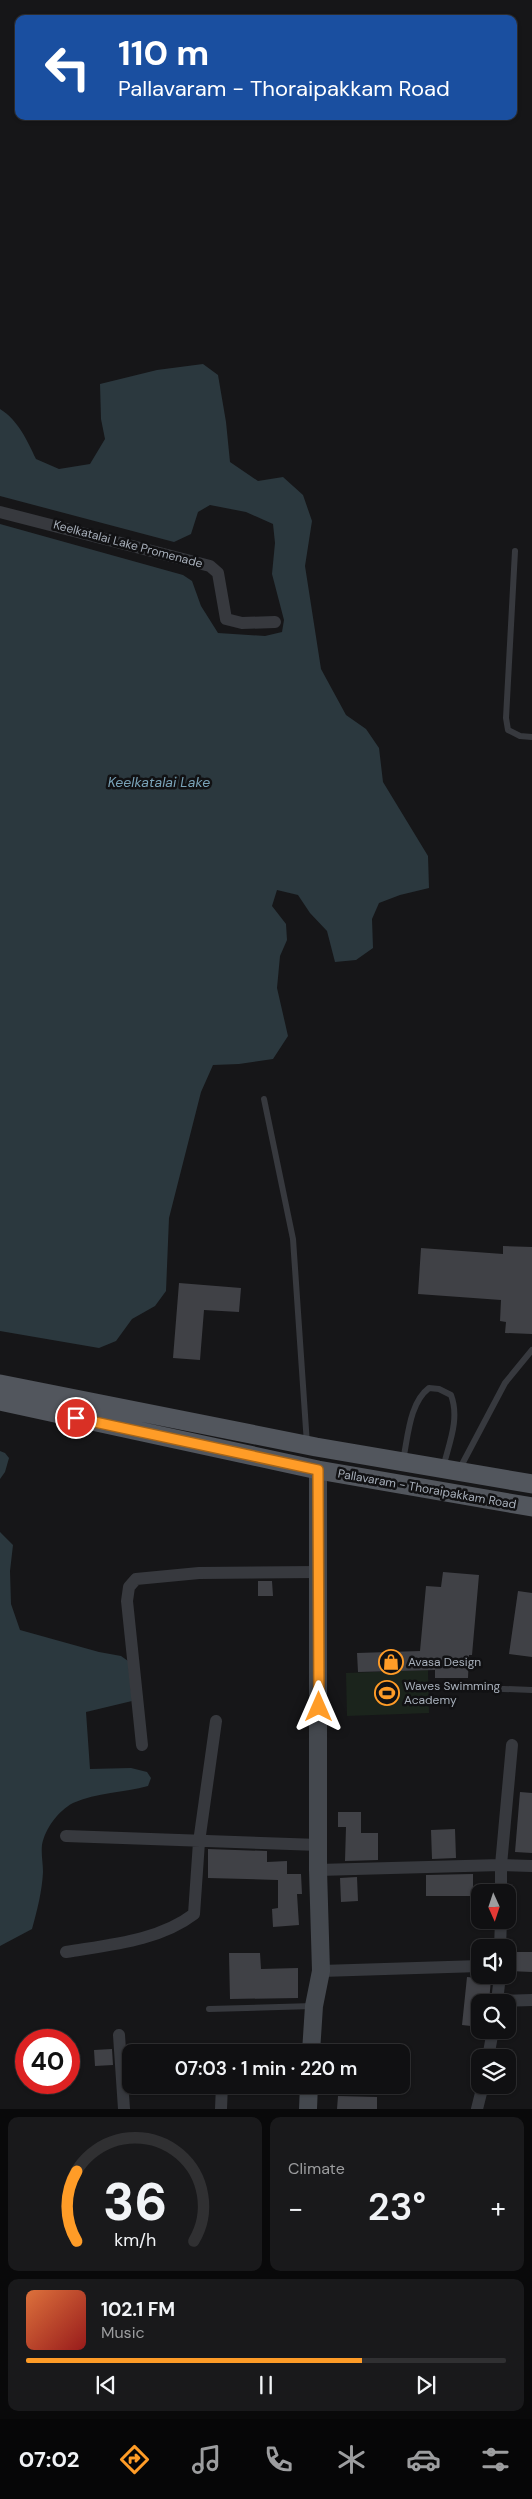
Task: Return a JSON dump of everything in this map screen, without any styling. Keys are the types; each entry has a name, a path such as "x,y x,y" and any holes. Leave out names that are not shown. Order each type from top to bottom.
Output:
{"main road":[{"name":"Pallavaram - Thoraipakkam Road","path":"0,1384 307,1445 532,1484"},
{"name":"Pallavaram - Thoraipakkam Road","path":"0,1402 318,1470 532,1506"}],"street":[{"name":"Keelkatalai Lake Promenade","path":"0,512 210,566 218,573 226,619 242,623 275,622"},
{"path":"312,2044 314,2006 321,1970 318,1870 318,1470"},
{"path":"142,1745 127,1601 129,1587 136,1579 198,1573 318,1572"},
{"path":"66,1952 132,1940 182,1924 194,1914 199,1842 216,1721"},
{"path":"501,1884 512,1745"},
{"path":"66,1836 319,1845"},
{"path":"318,1870 501,1865 532,1866"},
{"path":"321,1970 471,1966"},
{"path":"516,2001 532,2000"},
{"path":"119,2035 124,2109"},
{"path":"221,2109 222,2094"},
{"path":"308,2109 309,2094"},
{"path":"477,2109 481,2094"}],"lane":[{"path":"515,551 506,718 508,730 520,736 532,737"},
{"path":"264,1099 293,1239 307,1445"},
{"path":"450,1470 505,1383 532,1350"},
{"path":"403,1462 420,1394 429,1388 439,1389 451,1395 456,1408 450,1470"},
{"path":"478,1688 532,1690"},
{"path":"209,2009 314,2006"}],"shaded area":[{"name":"Waves Swimming Academy","path":"428,1670 429,1713 347,1716 346,1673"}],"water":[{"name":"Keelkatalai Lake","path":"203,364 218,375 226,422 230,462 258,481 283,477 303,495 312,521 305,566 321,669 346,715 366,729 379,748 383,782 428,856 429,888 400,895 379,903 372,919 373,948 356,960 335,962 327,931 310,913 298,895 277,890 272,906 286,924 287,940 280,956 277,988 288,1036 273,1059 239,1064 213,1065 201,1092 169,1218 166,1291 155,1306 132,1319 116,1341 99,1348 0,1331 0,524 183,575 192,581 201,606 218,633 265,636 282,632 284,620 272,574 275,543 273,524 246,512 210,505 198,512 191,534 174,542 0,496 0,409 17,425 36,459 59,469 90,464 105,439 101,419 100,384 157,370"},
{"path":"0,1451 9,1458 5,1472 0,1479"},
{"path":"0,1532 13,1545 10,1571 11,1604 20,1630 99,1652 121,1656 128,1661 132,1701 86,1712 90,1769 131,1768 147,1772 151,1778 148,1786 82,1799 67,1806 57,1816 49,1827 42,1845 43,1872 39,1901 32,1929 0,1946"}],"building":[{"path":"503,1246 532,1247 532,1334 505,1333 506,1322 500,1321 501,1300 418,1294 421,1248 503,1254"},
{"path":"179,1283 241,1288 239,1312 204,1310 200,1360 173,1358"},
{"path":"443,1572 479,1575 472,1655 469,1655 468,1678 435,1678 435,1670 358,1672 357,1653 420,1651 426,1586 441,1587"},
{"path":"258,1581 272,1581 273,1596 258,1596"},
{"path":"518,1591 532,1593 532,1657 509,1654"},
{"path":"520,1792 532,1793 532,1853 515,1852"},
{"path":"338,1812 361,1812 361,1833 378,1833 378,1860 345,1861 346,1827 338,1827"},
{"path":"455,1829 456,1858 432,1859 431,1830"},
{"path":"208,1849 267,1851 267,1862 287,1861 287,1874 301,1874 302,1894 297,1894 299,1925 273,1927 272,1909 278,1908 278,1880 208,1878"},
{"path":"473,1874 471,1896 426,1896 426,1875"},
{"path":"357,1877 358,1901 341,1902 340,1878"},
{"path":"516,1952 532,1952 532,1972 516,1971"},
{"path":"229,1953 260,1953 261,1969 298,1968 298,1998 230,1999"},
{"path":"467,1977 471,1977 471,1984 491,1984 490,1994 471,1994 471,2026 462,2025"},
{"path":"112,2049 113,2065 95,2066 94,2050"},
{"path":"338,2096 377,2097 377,2109 337,2109"}],"place":[{"name":"Avasa Design","path":"391,1662"},
{"name":"Waves Swimming Academy","path":"387,1693"}],"route":[{"path":"76,1418 318,1470 319,1707"}]}
